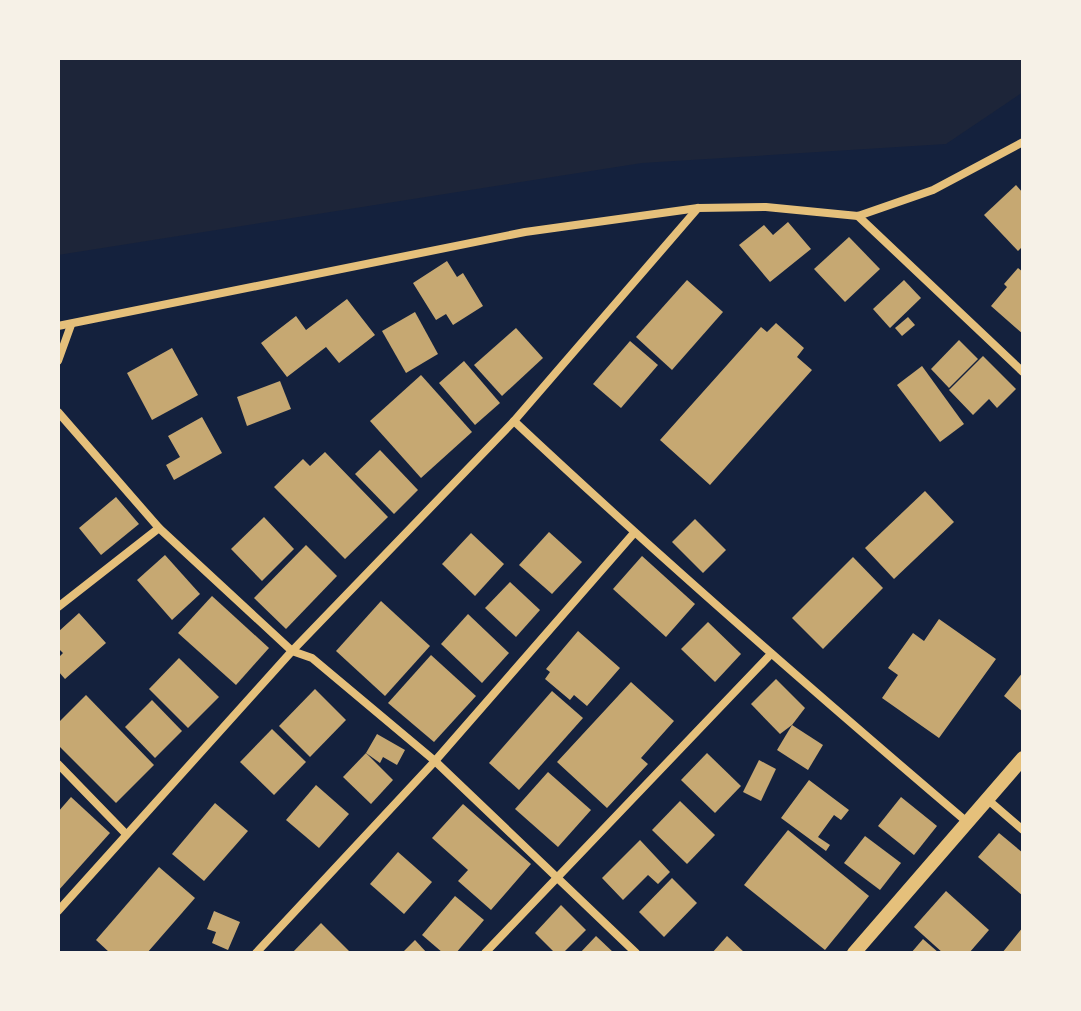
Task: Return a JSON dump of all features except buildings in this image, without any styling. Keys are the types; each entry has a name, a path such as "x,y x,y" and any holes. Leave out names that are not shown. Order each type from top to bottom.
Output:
{"street":[{"path":"58,326 525,232 698,208 766,207 858,216 933,190 1023,142"},
{"path":"58,911 292,651 514,421 698,208"},
{"path":"858,216 1021,366"},
{"path":"58,361 71,325"},
{"path":"58,412 159,528 292,651 312,658 435,761 636,953"},
{"path":"514,421 770,655 967,822"},
{"path":"58,607 159,528"},
{"path":"256,953 435,761 634,533"},
{"path":"485,953 770,655"},
{"path":"854,953 1023,758"},
{"path":"58,764 126,834"},
{"path":"987,799 1023,830"}],"shaded area":[{"path":"58,58 1023,58 1023,92 946,144 642,163 58,255"}]}
